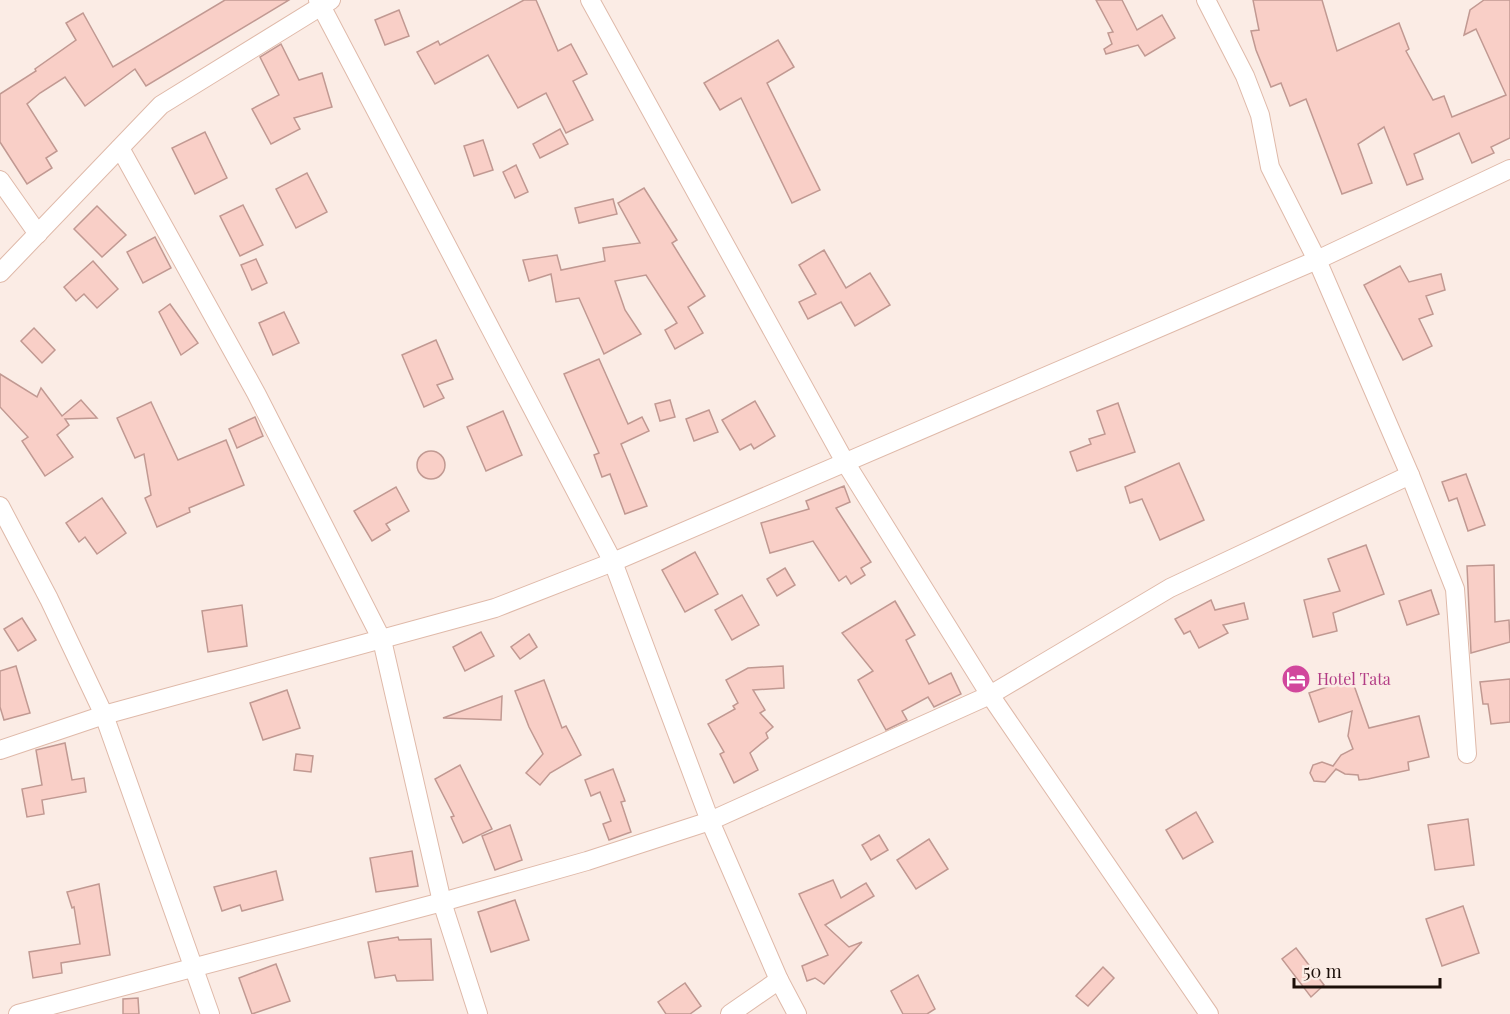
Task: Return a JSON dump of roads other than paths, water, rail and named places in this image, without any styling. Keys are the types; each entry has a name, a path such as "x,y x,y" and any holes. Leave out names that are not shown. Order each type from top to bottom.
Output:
{"street":[{"path":"590,0 845,462 990,695 1209,1014"},
{"path":"1206,0 1245,76 1256,105 1270,167 1317,260 1410,475 1455,589 1467,754"},
{"path":"0,273 161,105 324,1 613,562 710,821 779,981 797,1014"},
{"path":"120,148 256,393 382,640 442,902 477,1014"},
{"path":"0,750 104,715 495,608 613,562 1317,260 1510,169"},
{"path":"0,180 38,234"},
{"path":"18,1014 442,902 587,861 710,821 990,695 1170,588 1410,475"},
{"path":"0,506 49,599 104,715 210,1014"},
{"path":"730,1014 779,981"}],"place":[{"name":"Hotel Tata","path":"1296,679"}]}
